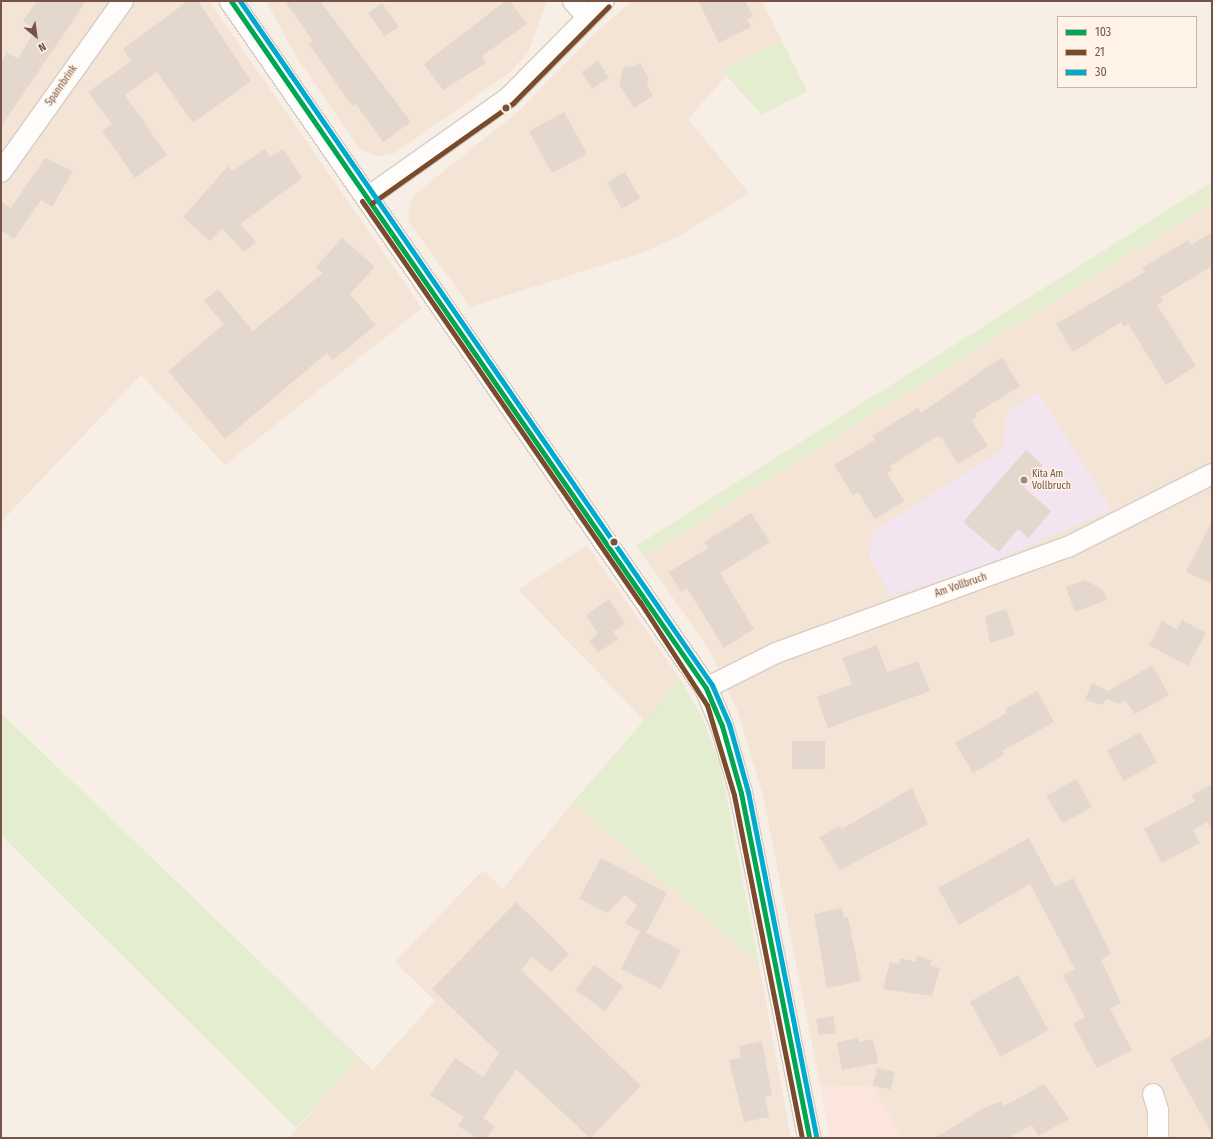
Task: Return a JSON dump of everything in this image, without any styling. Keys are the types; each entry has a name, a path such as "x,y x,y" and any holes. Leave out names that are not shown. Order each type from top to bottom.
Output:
{"street":[{"name":"Spannbrink","path":"1,172 123,1"},
{"path":"231,1 368,197 706,688 722,726 740,786 809,1138"},
{"path":"573,1 586,16"},
{"path":"368,197 508,98 586,16 604,1"},
{"name":"Am Vollbruch","path":"706,688 776,653 1068,546 1212,474"},
{"path":"1153,1094 1158,1110 1158,1138"}],"shaded area":[{"path":"1,1 209,1 422,308 225,465 141,375 1,522"},
{"path":"266,1 547,1 528,53 510,72 395,153 378,157 359,148 297,58"},
{"path":"632,1 762,1 782,41 722,70 726,76 688,119 749,193 683,234 644,252 470,307 409,222 408,213 413,196 520,110 592,36"},
{"path":"1212,203 1212,1138 902,1138 873,1087 820,1085 763,796 738,712 709,649 644,557"},
{"name":"Kita Am Vollbruch","path":"1038,392 1112,510 975,569 891,596 870,558 872,532 1002,450 1008,411"},
{"path":"587,545 680,679 645,721 518,590"},
{"path":"573,802 759,964 791,1138 289,1138 359,1057 373,1070 435,1001 395,962 483,870 503,889"},
{"path":"820,1085 873,1087 902,1138 830,1138"}],"green space":[{"path":"782,41 807,91 762,115 721,70"},
{"path":"1212,182 1212,203 644,557 636,546"},
{"path":"680,679 703,719 720,764 759,964 573,802"},
{"path":"1,713 359,1057 296,1128 1,835"}],"building":[{"path":"37,1 86,1 1,127 1,62 7,52 18,59 35,30 23,21"},
{"path":"188,1 198,1 251,81 193,123 157,72 125,95 167,155 135,178 102,131 112,124 88,92 131,61 123,49"},
{"path":"285,1 320,1 411,122 383,142 356,104 352,106 309,44 313,41"},
{"path":"505,1 510,1 527,24 482,56 486,63 443,90 424,64"},
{"path":"698,1 745,1 753,16 747,19 751,27 719,43"},
{"path":"382,3 399,27 385,37 368,13"},
{"path":"598,61 609,78 592,89 581,72"},
{"path":"640,63 649,78 647,86 653,96 634,108 619,85 624,66 632,67"},
{"path":"564,112 587,154 552,173 529,131"},
{"path":"265,149 270,157 283,149 302,178 240,224 256,242 244,252 222,228 210,241 183,217 228,166 232,171"},
{"path":"45,158 73,171 52,207 41,200 14,239 1,230 1,201 11,208"},
{"path":"625,172 640,198 622,208 607,182"},
{"path":"1212,232 1212,266 1161,297 1163,301 1157,305 1196,366 1166,385 1128,324 1123,327 1121,322 1073,352 1056,324 1145,272 1142,268 1188,240 1191,245"},
{"path":"342,238 375,267 350,294 376,325 333,360 327,353 225,439 168,371 224,324 204,301 218,289 253,331 323,273 316,267"},
{"path":"1002,357 1020,386 975,414 977,417 972,421 988,446 958,464 942,438 936,437 890,466 893,469 887,473 904,501 875,519 858,492 853,495 834,465 875,440 872,436 918,408 921,413"},
{"path":"1026,450 1043,465 1024,488 1051,511 1029,538 1018,529 999,552 963,522"},
{"path":"751,513 770,542 720,573 754,629 724,648 687,588 681,592 669,572 708,548 704,542"},
{"path":"1212,521 1212,584 1186,572"},
{"path":"1085,580 1103,590 1107,600 1075,612 1066,587"},
{"path":"609,599 625,624 613,632 618,639 598,653 589,641 598,634 586,615"},
{"path":"1006,609 1015,635 990,643 985,616"},
{"path":"1182,620 1206,633 1188,666 1149,645 1162,621 1177,630"},
{"path":"877,645 887,672 918,661 930,691 828,728 817,697 852,684 842,658"},
{"path":"1152,665 1169,695 1135,714 1125,700 1120,704 1106,699 1102,705 1085,700 1092,683 1108,691"},
{"path":"1037,691 1054,722 1002,751 1004,755 973,773 955,743 1007,713 1005,709"},
{"path":"1140,732 1157,763 1124,781 1107,750"},
{"path":"792,741 825,741 825,769 792,769"},
{"path":"1076,779 1092,807 1063,824 1047,796"},
{"path":"1212,784 1212,831 1207,822 1193,830 1200,843 1162,863 1144,829 1195,801 1192,795"},
{"path":"912,788 928,824 840,870 819,837 840,826 842,829"},
{"path":"1029,838 1055,887 1073,878 1111,954 1101,960 1121,1003 1110,1009 1132,1050 1097,1068 1073,1024 1085,1017 1063,975 1075,969 1030,884 959,925 938,888"},
{"path":"601,858 667,893 646,933 681,950 661,989 621,969 640,931 625,923 637,906 625,895 607,913 579,899"},
{"path":"516,902 569,954 551,972 532,957 521,970 641,1086 590,1138 516,1069 483,1118 495,1126 487,1138 477,1138 458,1126 464,1117 430,1095 455,1058 483,1077 499,1053 432,989"},
{"path":"842,908 844,917 848,917 861,981 827,988 814,914"},
{"path":"917,956 932,960 930,965 940,968 932,996 883,989 890,962 899,964 900,958 916,962"},
{"path":"594,965 623,986 605,1011 576,990"},
{"path":"1018,975 1049,1030 1000,1057 970,1002"},
{"path":"833,1016 836,1033 819,1036 816,1019"},
{"path":"1212,1035 1212,1134 1170,1059"},
{"path":"858,1038 859,1042 873,1039 878,1063 842,1070 837,1042"},
{"path":"762,1041 772,1095 765,1096 769,1117 744,1122 729,1060 741,1058 739,1046"},
{"path":"877,1068 895,1072 890,1090 873,1086"},
{"path":"1044,1084 1069,1119 1038,1136 1032,1125 1008,1138 935,1138 982,1109 1001,1101 1004,1106"}],"transit line":[{"name":"103","path":"231,1 706,688 722,726 741,793 809,1138"},
{"name":"30","path":"240,1 712,685 729,724 748,792 816,1137"},
{"name":"21","path":"372,203 513,103 609,6"},
{"name":"21","path":"362,201 640,602 707,705 734,795 802,1138"}],"place":[{"name":"Kita Am Vollbruch","path":"1024,480"}]}
